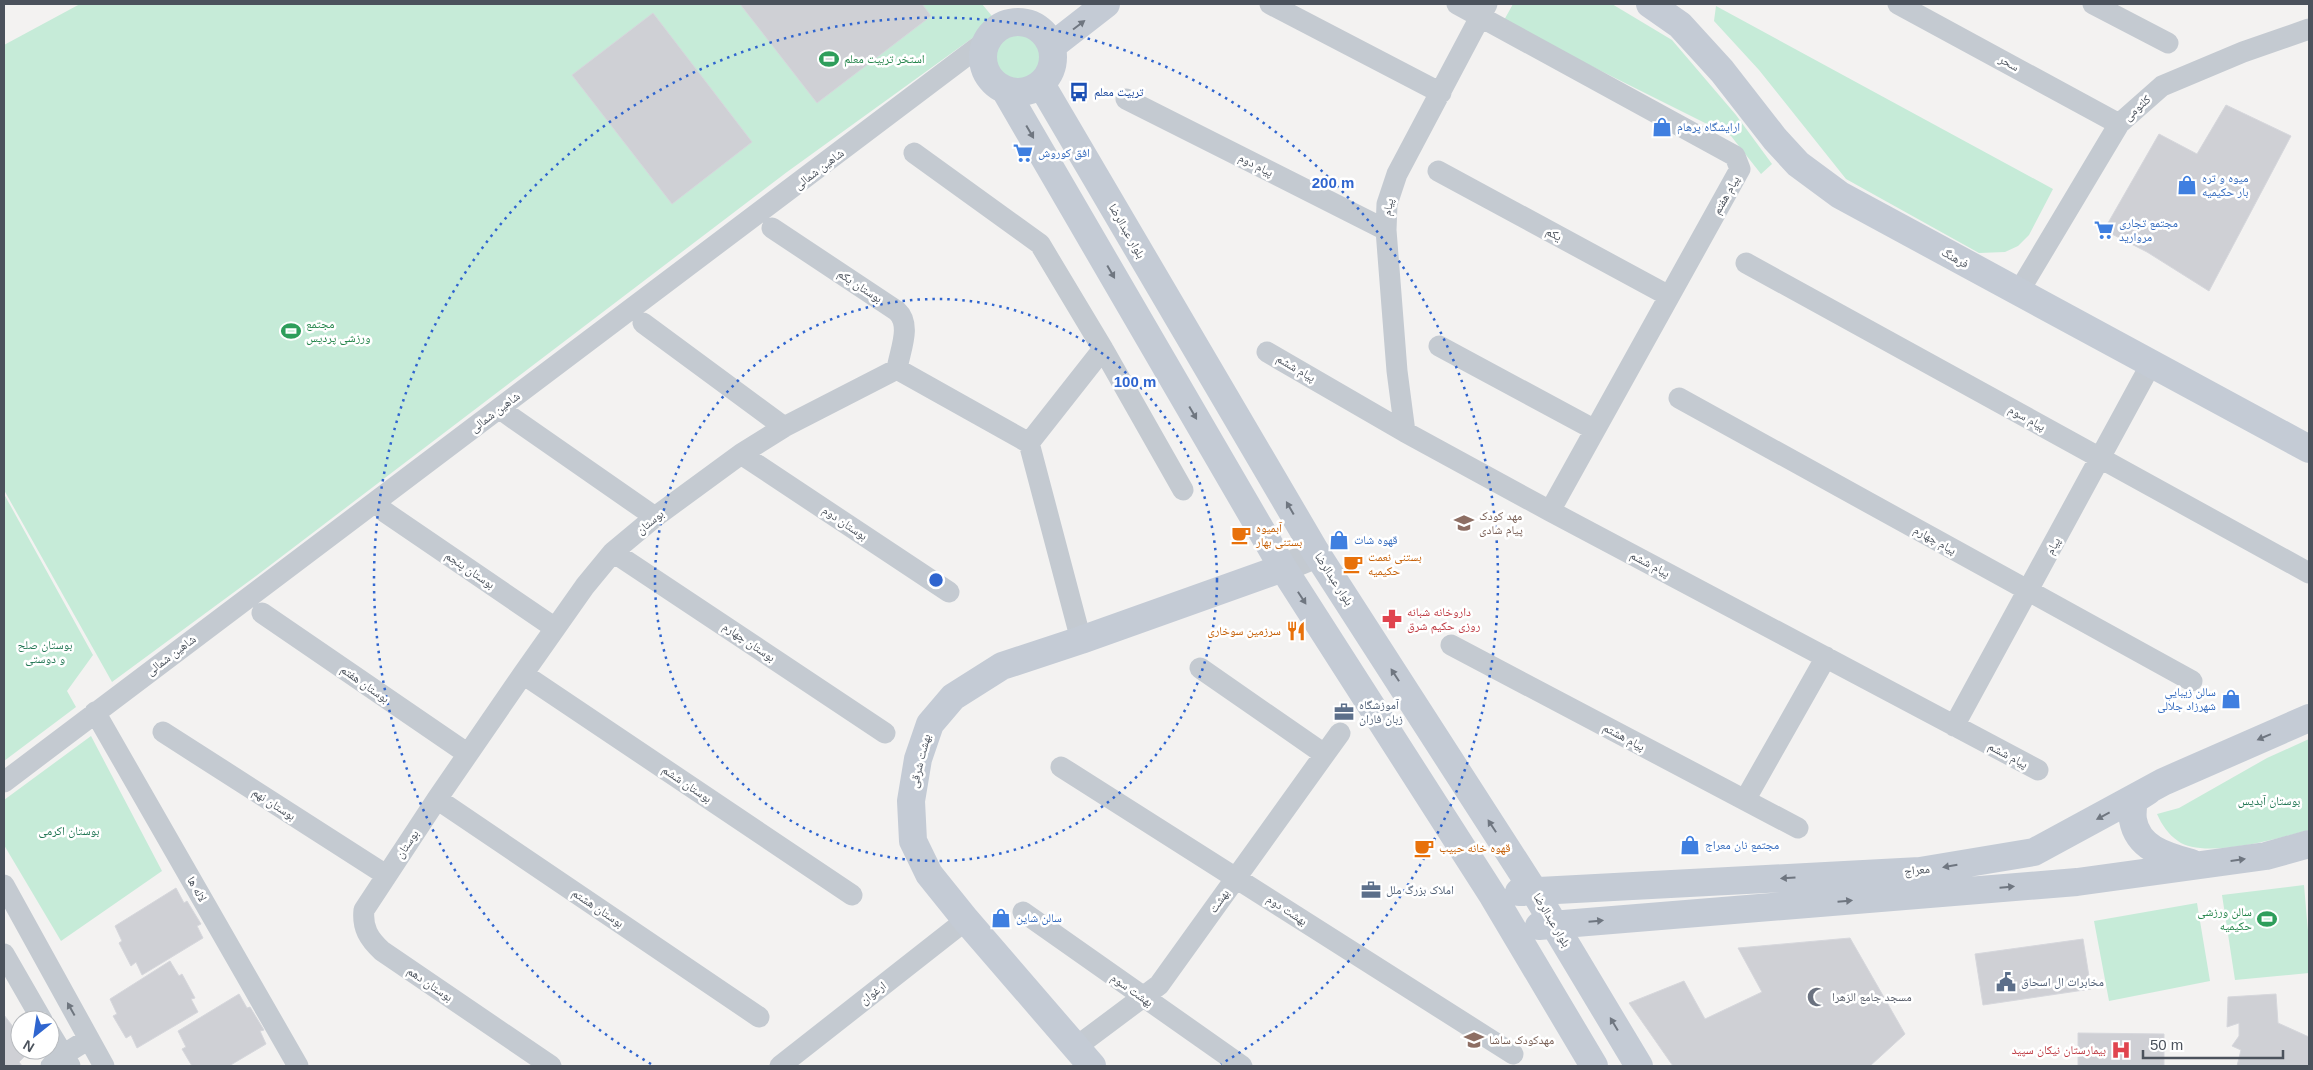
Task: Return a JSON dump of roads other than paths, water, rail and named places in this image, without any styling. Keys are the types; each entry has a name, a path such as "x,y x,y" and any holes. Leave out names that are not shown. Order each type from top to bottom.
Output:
{"main road":[{"path":"1047,38 1076,4"},
{"path":"1047,38 1106,4"},
{"name":"فرهنگ","path":"1650,4 1680,25 1722,71 1775,139 1798,164 1840,195 2151,364 2307,444"},
{"path":"1014,22 1034,25 1047,38 1054,56 1048,76 1041,84 1024,92 1005,90 995,84 987,75 983,64 983,52 986,41 993,32 1003,25 1014,22"},
{"name":"بلوار عبدالرضا","path":"1041,84 1317,554 1555,924 1639,1066"},
{"path":"1005,90 1283,568 1493,896 1594,1066"},
{"name":"بهشت شرقی","path":"1084,1056 966,920 929,874 913,841 911,801 918,759 930,724 953,697 1002,666 1283,568"},
{"name":"معراج","path":"1493,896 1534,891 1920,871 2034,852 2163,782 2309,718"},
{"path":"2163,782 2134,800 2133,820 2142,840 2162,855 2200,865"},
{"name":"معراج","path":"1512,929 2077,882 2266,856 2309,844"}],"street":[{"path":"1270,4 1441,93"},
{"name":"پیام هفتم","path":"1457,4 1483,10 1735,156 1740,169 1550,511"},
{"name":"سحر","path":"1898,4 2119,124"},
{"path":"2093,4 2168,43"},
{"name":"پیام","path":"1405,432 1397,371 1386,230 1387,204 1398,174 1483,10"},
{"name":"کلثومی","path":"2018,293 2119,124 2162,86 2243,52 2309,29"},
{"name":"شاهین شمالی","path":"4,782 986,41"},
{"name":"پیام دوم","path":"1126,99 1386,230"},
{"path":"914,154 1040,244 1103,348 1183,490"},
{"name":"یکم","path":"1438,171 1669,296"},
{"name":"بوستان یکم","path":"772,228 897,310 904,317 905,326 897,369"},
{"name":"پیام سوم","path":"1746,264 2309,573"},
{"path":"643,323 784,427"},
{"path":"1439,346 1595,430"},
{"path":"1029,442 1103,348"},
{"name":"پیام ششم","path":"1267,352 1405,432 1550,511 2038,770"},
{"name":"پیام","path":"1954,726 2029,592 2151,364"},
{"path":"897,369 1029,442 1081,640"},
{"name":"بوستان","path":"386,876 436,799 584,586 613,552 655,517 741,454 784,427 897,369"},
{"name":"پیام چهارم","path":"1679,398 2192,681"},
{"path":"507,414 655,517"},
{"name":"بوستان دوم","path":"741,454 948,592"},
{"name":"بوستان پنجم","path":"385,512 555,628"},
{"name":"بوستان چهارم","path":"613,552 885,733"},
{"path":"1283,568 1317,554"},
{"name":"بوستان هفتم","path":"262,613 468,754"},
{"name":"پیام هشتم","path":"1451,645 1798,828"},
{"path":"1745,800 1826,657"},
{"path":"1200,668 1324,754"},
{"name":"بوستان ششم","path":"523,674 852,895"},
{"name":"لاله ها","path":"95,712 298,1066"},
{"name":"بوستان نهم","path":"163,732 386,876"},
{"name":"بهشت","path":"1084,1056 1159,985 1340,733"},
{"name":"بهشت دوم","path":"1061,768 1513,1054"},
{"name":"بوستان هشتم","path":"436,799 759,1017"},
{"name":"بوستان دهم","path":"386,876 364,910 362,922 373,943 551,1066"},
{"path":"4,886 104,1066"},
{"name":"بهشت سوم","path":"1023,912 1143,999 1242,1066"},
{"name":"ارغوان","path":"780,1066 966,920"},
{"path":"4,954 36,1010"},
{"path":"61,1062 88,1040"}],"place":[{"name":"استخر تربیت معلم","path":"829,59"},
{"name":"تربیت معلم","path":"1079,92"},
{"name":"ارایشگاه پرهام","path":"1662,127"},
{"name":"افق کوروش","path":"1023,153"},
{"name":"میوه و تره بار حکیمیه","path":"2187,185"},
{"name":"مجتمع تجاری مروارید","path":"2104,230"},
{"name":"مجتمع ورزشی پردیس","path":"291,331"},
{"name":"مهد کودک پیام شادی","path":"1464,523"},
{"name":"آبمیوه بستنی بهار","path":"1241,535"},
{"name":"قهوه شات","path":"1339,540"},
{"name":"بستنی نعمت حکیمیه","path":"1353,564"},
{"name":"داروخانه شبانه روزی حکیم شرق","path":"1392,619"},
{"name":"سرزمین سوخاری","path":"1296,631"},
{"name":"سالن زيبايي شهرزاد جلالى","path":"2231,699"},
{"name":"آموزشگاه زبان فاران","path":"1344,712"},
{"name":"مجتمع نان معراج","path":"1690,845"},
{"name":"قهوه خانه حبیب","path":"1424,848"},
{"name":"املاک بزرگ ملل","path":"1371,890"},
{"name":"سالن شاین","path":"1001,918"},
{"name":"سالن ورزشی حکیمیه","path":"2267,919"},
{"name":"مخابرات ال اسحاق","path":"2006,982"},
{"name":"مسجد جامع الزهرا","path":"1817,997"},
{"name":"مهدکودک ساشا","path":"1474,1040"},
{"name":"بیمارستان نیکان سپید","path":"2121,1050"}],"park label":[{"name":"بوستان صلح و دوستی","path":"45,652"},
{"name":"بوستان آبدیس","path":"2269,801"},
{"name":"بوستان اکرمی","path":"69,831"}]}
